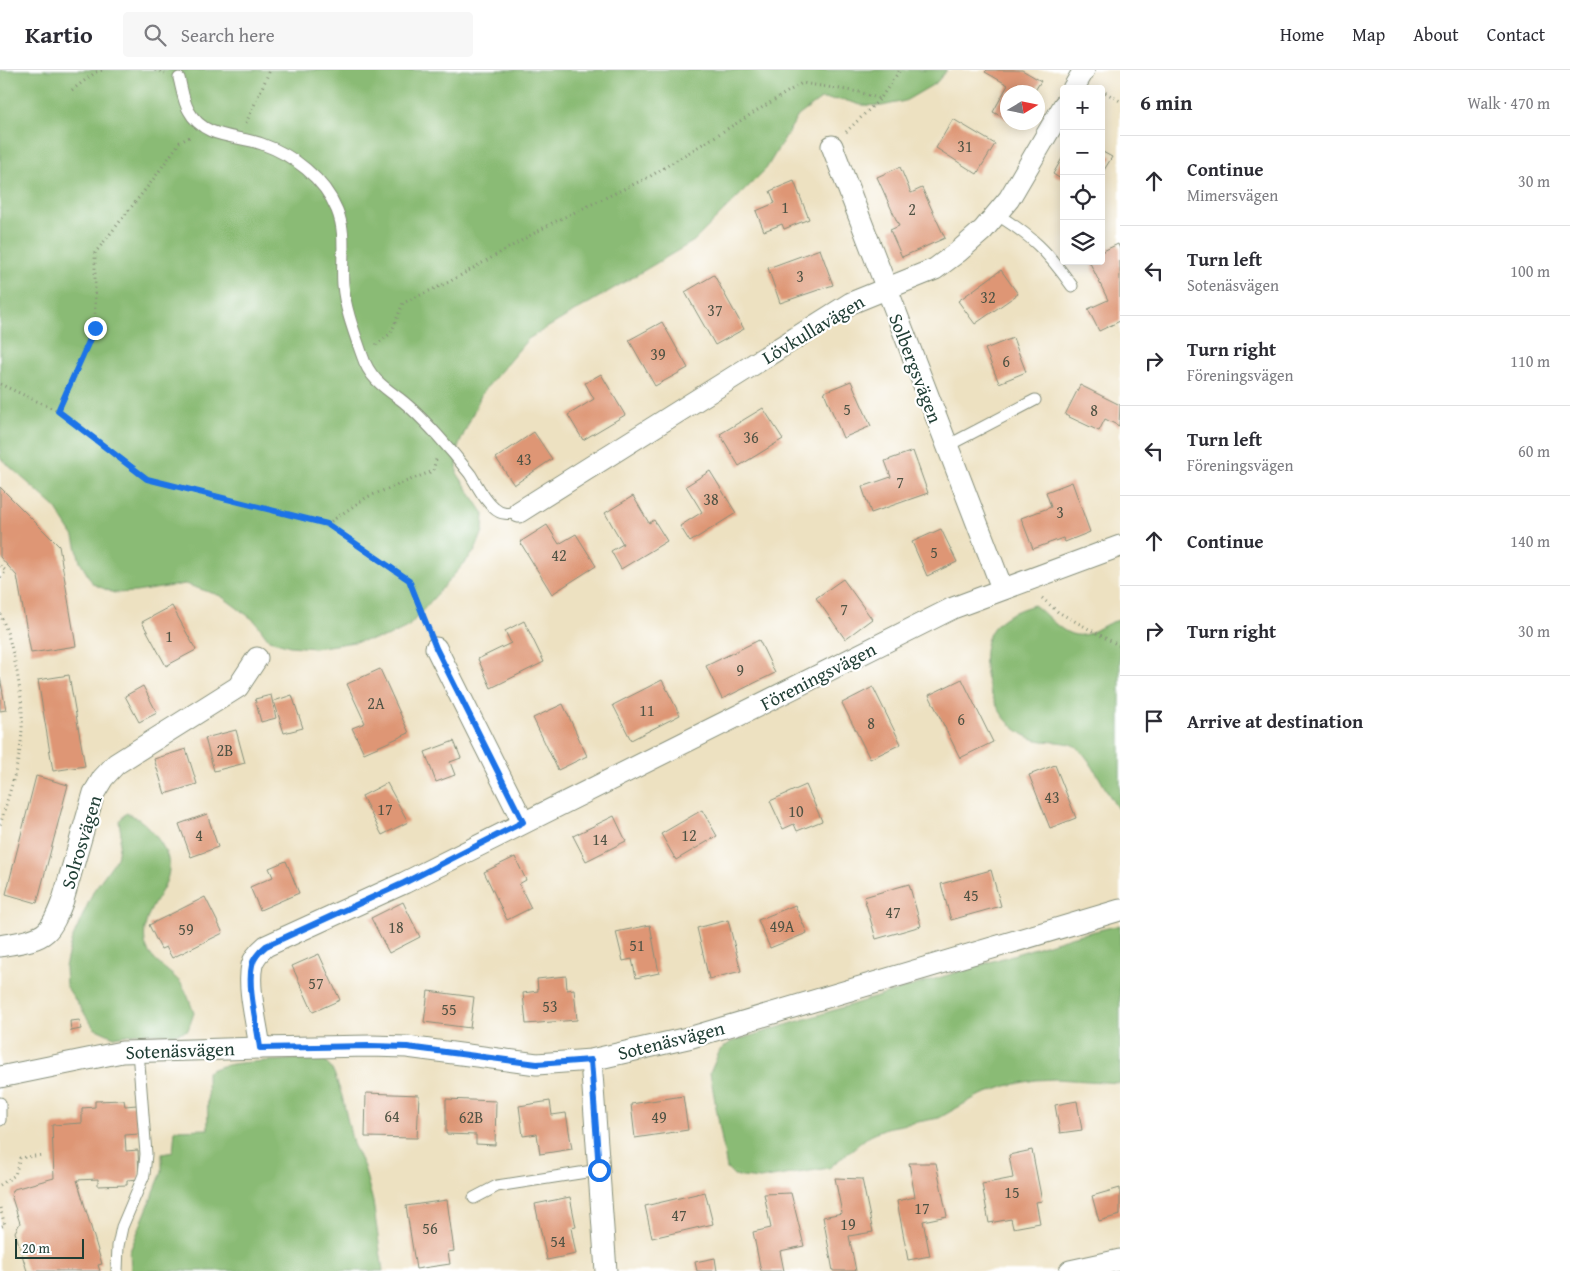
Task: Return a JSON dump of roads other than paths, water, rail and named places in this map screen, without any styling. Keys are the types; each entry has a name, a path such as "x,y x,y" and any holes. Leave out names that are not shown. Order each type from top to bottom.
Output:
{"street":[{"path":"1075,85 1084,70"},
{"name":"Lövkullavägen","path":"519,512 851,303 935,269 958,252 1009,199 1060,111"},
{"name":"Solbergsvägen","path":"832,146 947,446 1012,586"},
{"name":"Föreningsvägen","path":"260,1048 251,980 252,964 266,946 404,883 953,608 1120,546"},
{"path":"436,648 523,822"},
{"name":"Solrosvägen","path":"0,946 30,939 46,932 63,900 94,793 103,778 116,764 238,687 257,658"},
{"name":"Sotenäsvägen","path":"0,1077 97,1055 260,1048 407,1047 537,1064 591,1060 692,1037 1120,910"},
{"path":"591,1060 606,1271"},
{"path":"1070,1271 1120,1260"}],"lane":[{"path":"179,78 189,111 197,121 219,135 261,143 296,161 315,177 337,210 344,247 343,285 368,372 377,382 400,400 441,442 469,473 492,507 499,512 508,514 519,512"},
{"path":"996,214 1031,237 1045,250 1072,286"},
{"path":"947,446 1035,400"},
{"path":"117,1271 118,1246 122,1227 144,1176 146,1154 138,1052"},
{"path":"0,1103 0,1120"},
{"path":"474,1198 497,1186 599,1170"}]}
